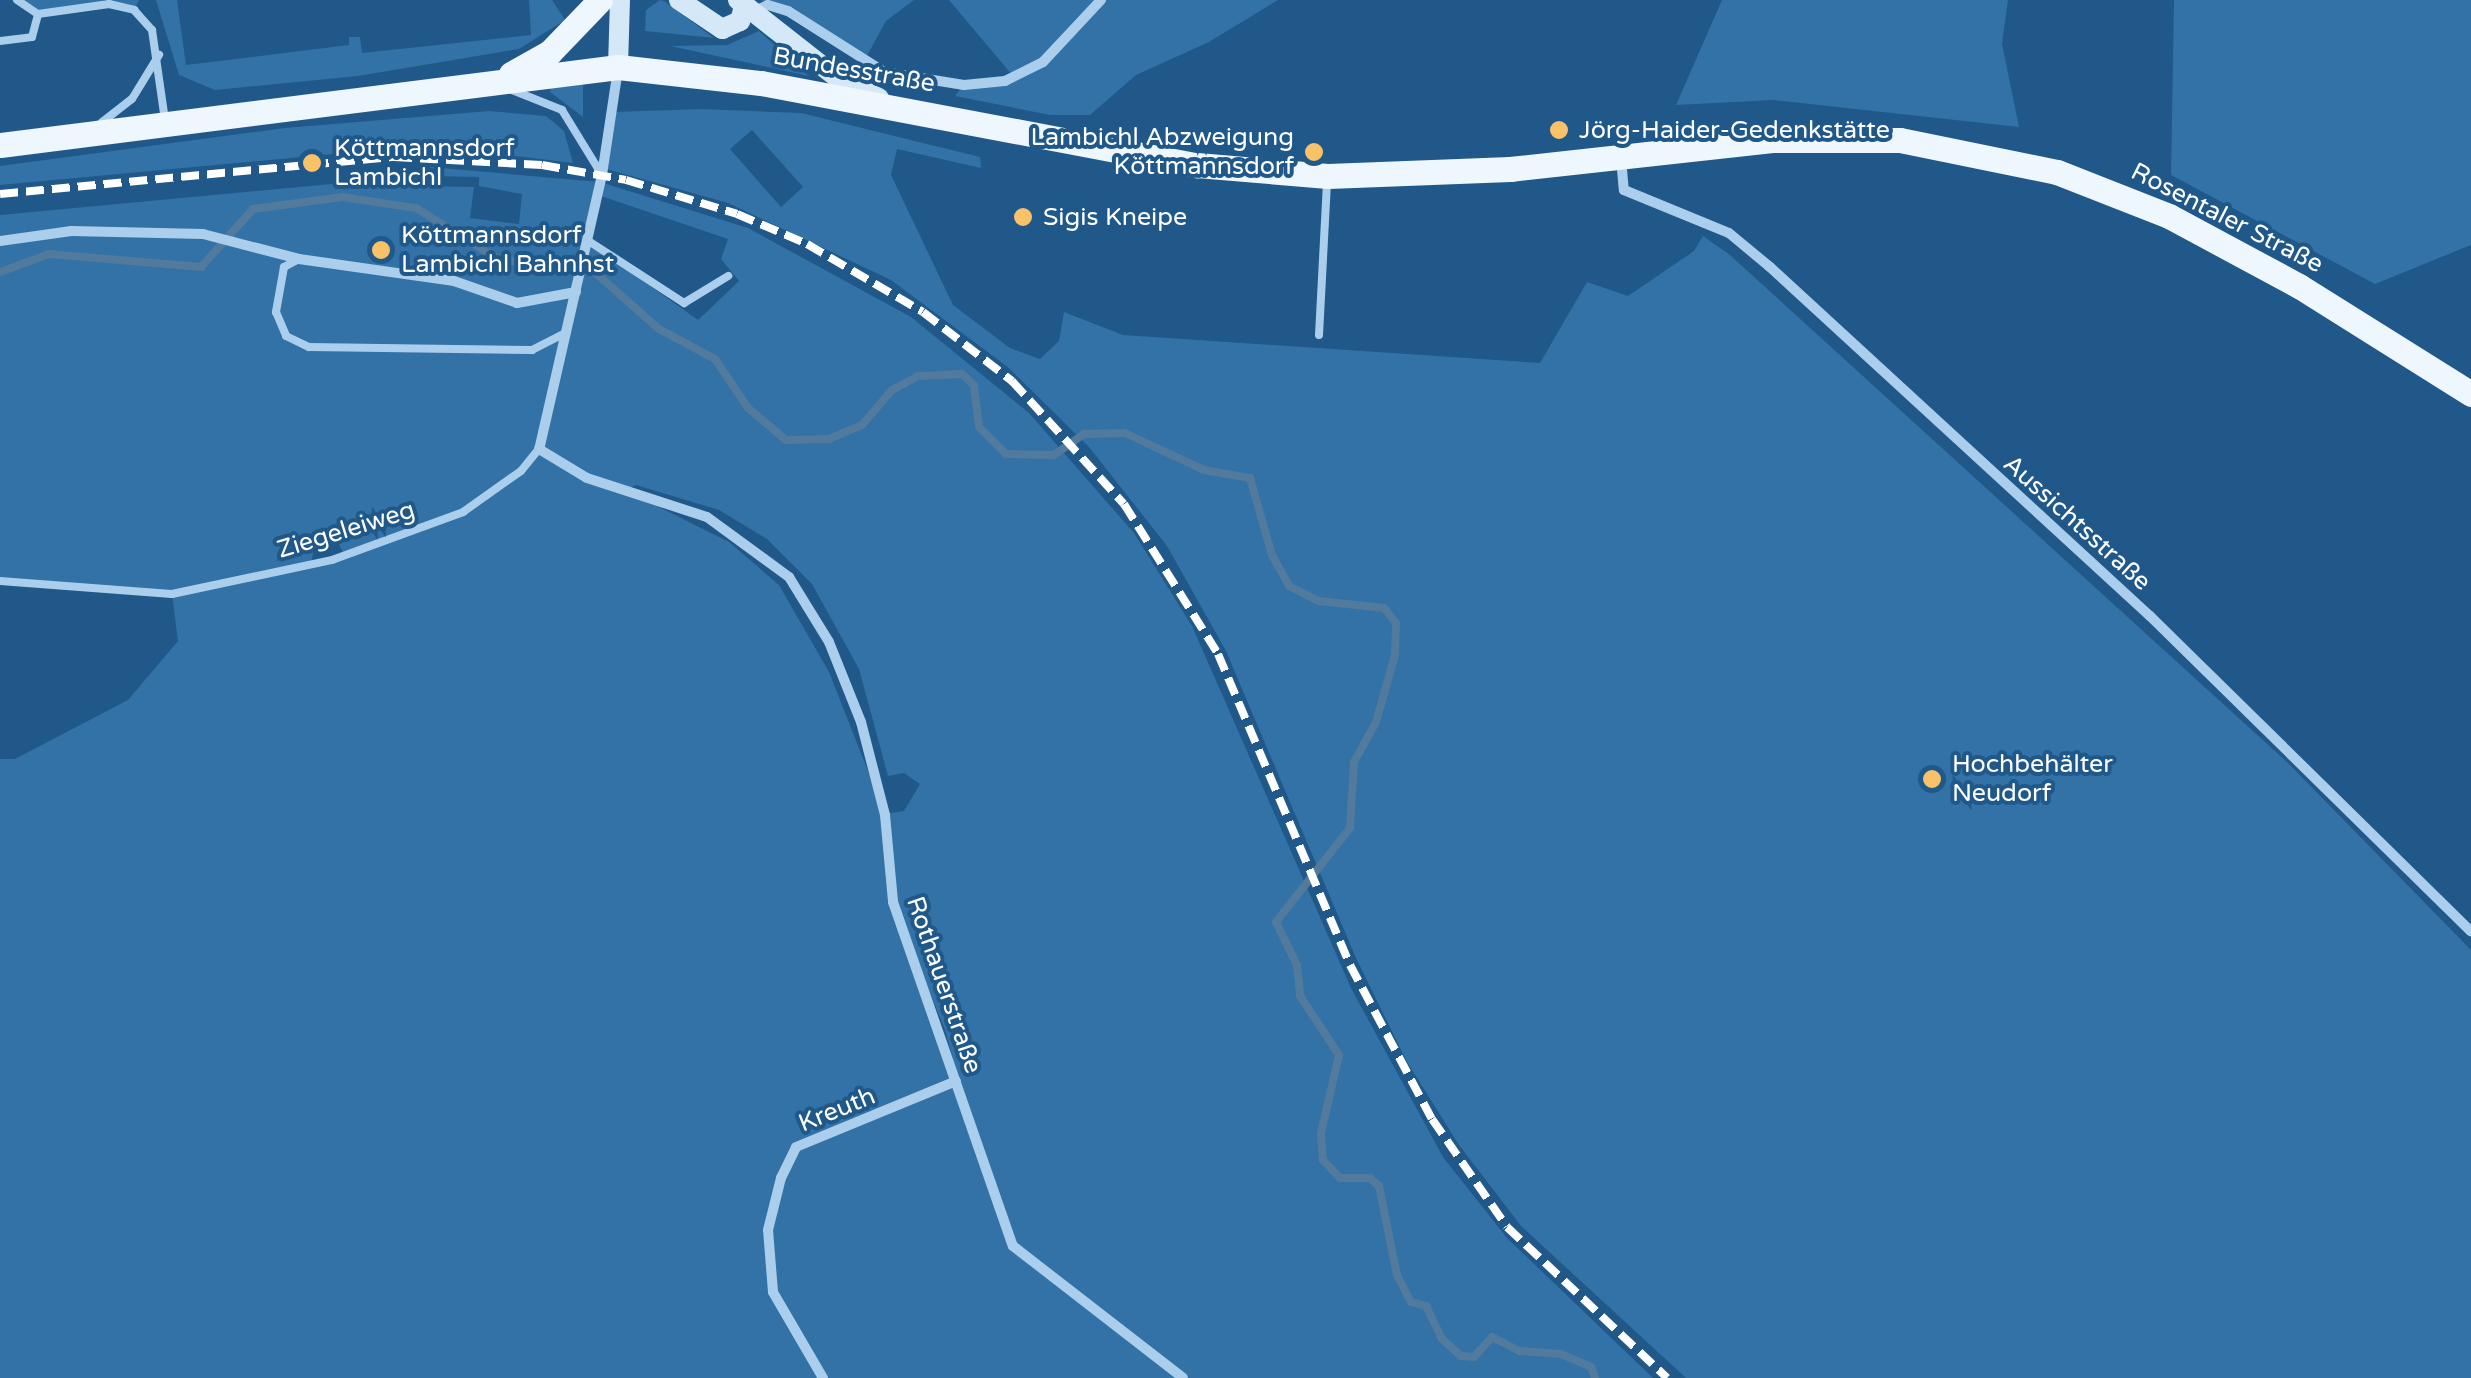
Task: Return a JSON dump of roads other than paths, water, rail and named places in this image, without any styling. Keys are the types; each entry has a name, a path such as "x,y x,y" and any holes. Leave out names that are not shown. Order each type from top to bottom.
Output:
{"main road":[{"path":"468,87 521,71 550,52 600,0"},
{"path":"618,66 620,0"},
{"path":"679,0 722,29 740,21 744,4 840,80 910,110"},
{"name":"Bundesstraße","path":"0,145 618,66 910,110 1179,162 1328,176 1438,175 1696,148"},
{"name":"Rosentaler Straße","path":"1696,148 1865,138 1983,154 2057,172 2228,247 2471,394"}],"street":[{"path":"744,4 788,11 884,72 964,84 1005,81 1043,62 1100,0"},
{"path":"539,449 602,174 618,66"},
{"name":"Aussichtsstraße","path":"1621,158 1624,190 1730,233 1770,267 2150,616 2471,931"},
{"path":"0,241 71,230 213,237 299,259 402,270 517,302 576,292"},
{"name":"Rothauerstraße","path":"539,449 587,478 736,534 790,576 810,607 861,722 886,815 892,902 1013,1246 1183,1378"},
{"name":"Kreuth","path":"822,1378 773,1292 768,1230 781,1178 796,1147 956,1081"}],"lane":[{"path":"16,0 38,14 109,4 134,10 152,30 159,55 165,124"},
{"path":"134,10 139,0"},
{"path":"0,41 32,37 38,14"},
{"path":"88,133 132,99 159,55"},
{"path":"468,87 517,90 562,110 602,174"},
{"path":"1319,336 1328,176"},
{"path":"587,240 684,303 728,276"},
{"path":"299,259 284,267 276,312 286,336 309,347 532,350 567,332"},
{"name":"Ziegeleiweg","path":"0,581 172,594 332,560 463,512 509,481 539,449"}],"waterway":[{"path":"0,272 49,254 201,267 253,209 342,197 416,208 501,261 573,260"},
{"path":"590,268 659,329 715,359 748,408 786,440 829,439 862,425 892,390 918,376 962,374 974,385 979,427 1006,454 1054,455 1084,434 1125,433 1204,470 1250,478 1272,555 1289,586 1319,601 1384,608 1396,623 1395,655 1376,722 1354,762 1350,828 1276,922 1297,965 1300,996 1339,1055 1321,1133 1323,1160 1340,1178 1370,1178 1379,1186 1397,1275 1411,1302 1426,1306 1442,1339 1461,1356 1474,1357 1492,1337 1520,1351 1561,1354 1591,1367 1595,1378"}],"railway":[{"path":"0,194 394,157 542,165 626,180 737,214 807,244 923,312 1012,381 1124,504 1218,654 1350,965 1432,1119 1507,1227 1667,1378"}],"place":[{"name":"Jörg-Haider-Gedenkstätte","path":"1559,130"},
{"name":"Lambichl Abzweigung Köttmannsdorf","path":"1314,152"},
{"name":"Köttmannsdorf Lambichl","path":"312,163"},
{"name":"Sigis Kneipe","path":"1023,217"},
{"name":"Köttmannsdorf Lambichl Bahnhst","path":"381,250"},
{"name":"Hochbehälter Neudorf","path":"1932,779"}]}
